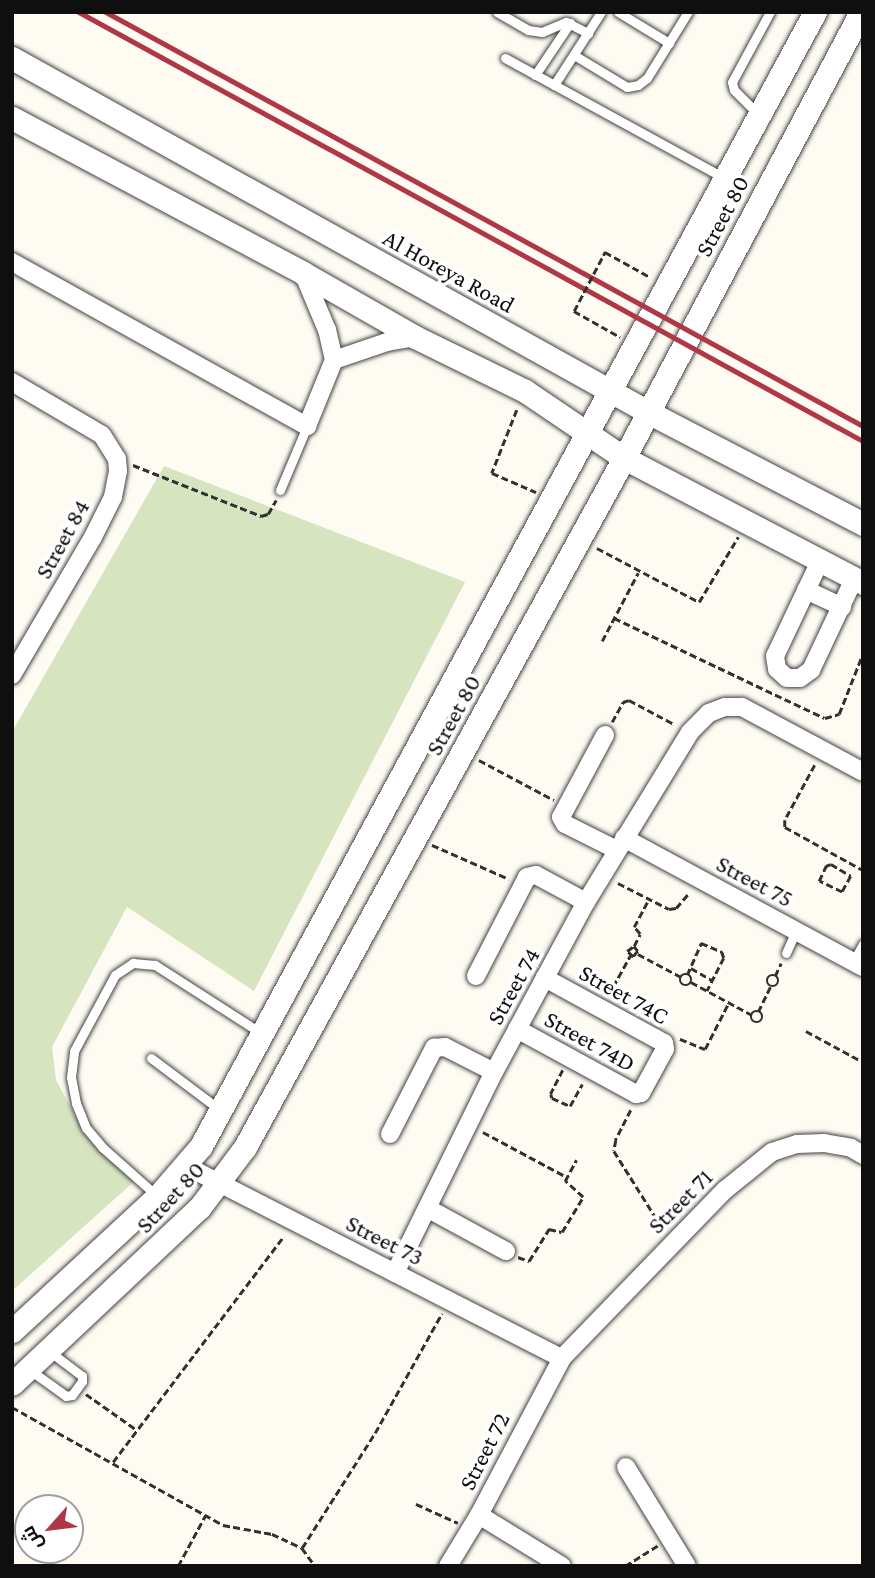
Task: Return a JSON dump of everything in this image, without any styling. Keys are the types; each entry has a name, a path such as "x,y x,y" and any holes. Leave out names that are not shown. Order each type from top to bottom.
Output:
{"street":[{"name":"Street 80","path":"12,1331 187,1167 263,1034 816,12"},
{"name":"Street 80","path":"20,1376 150,1257 220,1184 256,1128 624,458 861,12"},
{"name":"Al Horeya Road","path":"12,58 611,392 863,524"},
{"path":"12,118 303,273 415,337 525,391 624,458 747,522 858,581 811,670 800,678 787,678 777,669 775,656 820,561"},
{"path":"13,263 307,426 334,360 327,330 303,273"},
{"path":"334,360 369,347 415,337"},
{"path":"12,382 89,425 102,435 117,458"},
{"name":"Street 84","path":"12,676 113,497 117,481 117,458"},
{"path":"806,590 842,607"},
{"name":"Street 74","path":"395,1273 494,1072 586,902 690,732 709,713 725,707 742,707 863,772"},
{"path":"566,806 605,735"},
{"name":"Street 75","path":"566,806 562,814 563,822 699,879 858,965"},
{"path":"476,976 527,877 536,875 586,902"},
{"name":"Street 74C","path":"545,978 665,1044 639,1095"},
{"name":"Street 74D","path":"517,1030 639,1095"},
{"path":"390,1134 434,1048 445,1047 494,1072"},
{"name":"Street 71","path":"562,1358 750,1167 772,1153 797,1144 824,1143 851,1148 863,1155"},
{"name":"Street 73","path":"187,1167 562,1358"},
{"path":"427,1208 506,1251"},
{"name":"Street 72","path":"448,1566 475,1522 562,1358"},
{"path":"626,1467 687,1566"},
{"path":"475,1522 536,1560 562,1566"}],"lane":[{"path":"497,12 528,30 542,32 566,22 588,33"},
{"path":"554,86 601,12"},
{"path":"618,12 669,43"},
{"path":"574,55 626,87 638,85 647,78 688,12"},
{"path":"760,116 734,90 732,82 770,12"},
{"path":"536,75 570,23"},
{"path":"505,58 726,179"},
{"path":"280,490 307,426"},
{"path":"786,953 796,931"},
{"path":"858,965 863,944"},
{"path":"158,1196 103,1148 86,1128 76,1103 71,1077 74,1051 115,975 133,963 155,965 263,1034"},
{"path":"151,1058 221,1111"},
{"path":"20,1376 71,1396 82,1376 49,1351"}],"path":[{"path":"601,325 574,311 605,252 631,266"},
{"path":"525,391 492,473 552,499"},
{"path":"117,458 261,516 270,513 280,490"},
{"path":"579,537 639,572 701,602 747,522"},
{"path":"602,641 639,572"},
{"path":"614,618 829,719 840,711 863,653"},
{"path":"605,735 623,702 629,699 690,732"},
{"path":"823,750 784,825 788,830 863,870"},
{"path":"463,751 566,806"},
{"path":"415,838 522,884"},
{"path":"841,870 846,861"},
{"path":"828,865 841,870 851,876 842,892 820,882 828,865"},
{"path":"602,875 674,909 699,879"},
{"path":"630,956 627,951 634,946 640,934 634,928 649,899"},
{"path":"634,946 637,954 681,977 687,975 699,945 705,943 724,956 707,991"},
{"path":"601,1009 630,956 637,954"},
{"path":"691,968 712,980"},
{"path":"687,975 691,982 752,1015 755,1022 760,1022 762,1016 758,1012"},
{"path":"681,977 683,985 691,982"},
{"path":"752,1015 758,1012 771,986"},
{"path":"676,1037 705,1049 729,1002"},
{"path":"806,1031 863,1062"},
{"path":"569,1058 551,1094 552,1098 571,1106 590,1069"},
{"path":"639,1095 616,1140 614,1152 673,1243"},
{"path":"468,1124 567,1177"},
{"path":"506,1251 528,1261 548,1229 562,1233 583,1197 580,1191 565,1183 576,1160"},
{"path":"113,1462 295,1222"},
{"path":"302,1548 375,1433 449,1300"},
{"path":"78,1387 137,1430"},
{"path":"12,1407 232,1529 272,1534 302,1548 314,1566"},
{"path":"416,1504 475,1522"},
{"path":"178,1566 205,1515"},
{"path":"625,1566 670,1537"}],"green space":[{"path":"164,466 465,582 254,991 127,907 52,1047 56,1080 85,1134 138,1178 12,1291 12,732"}],"railway":[{"path":"79,12 863,441"},
{"path":"106,12 863,426"}]}
